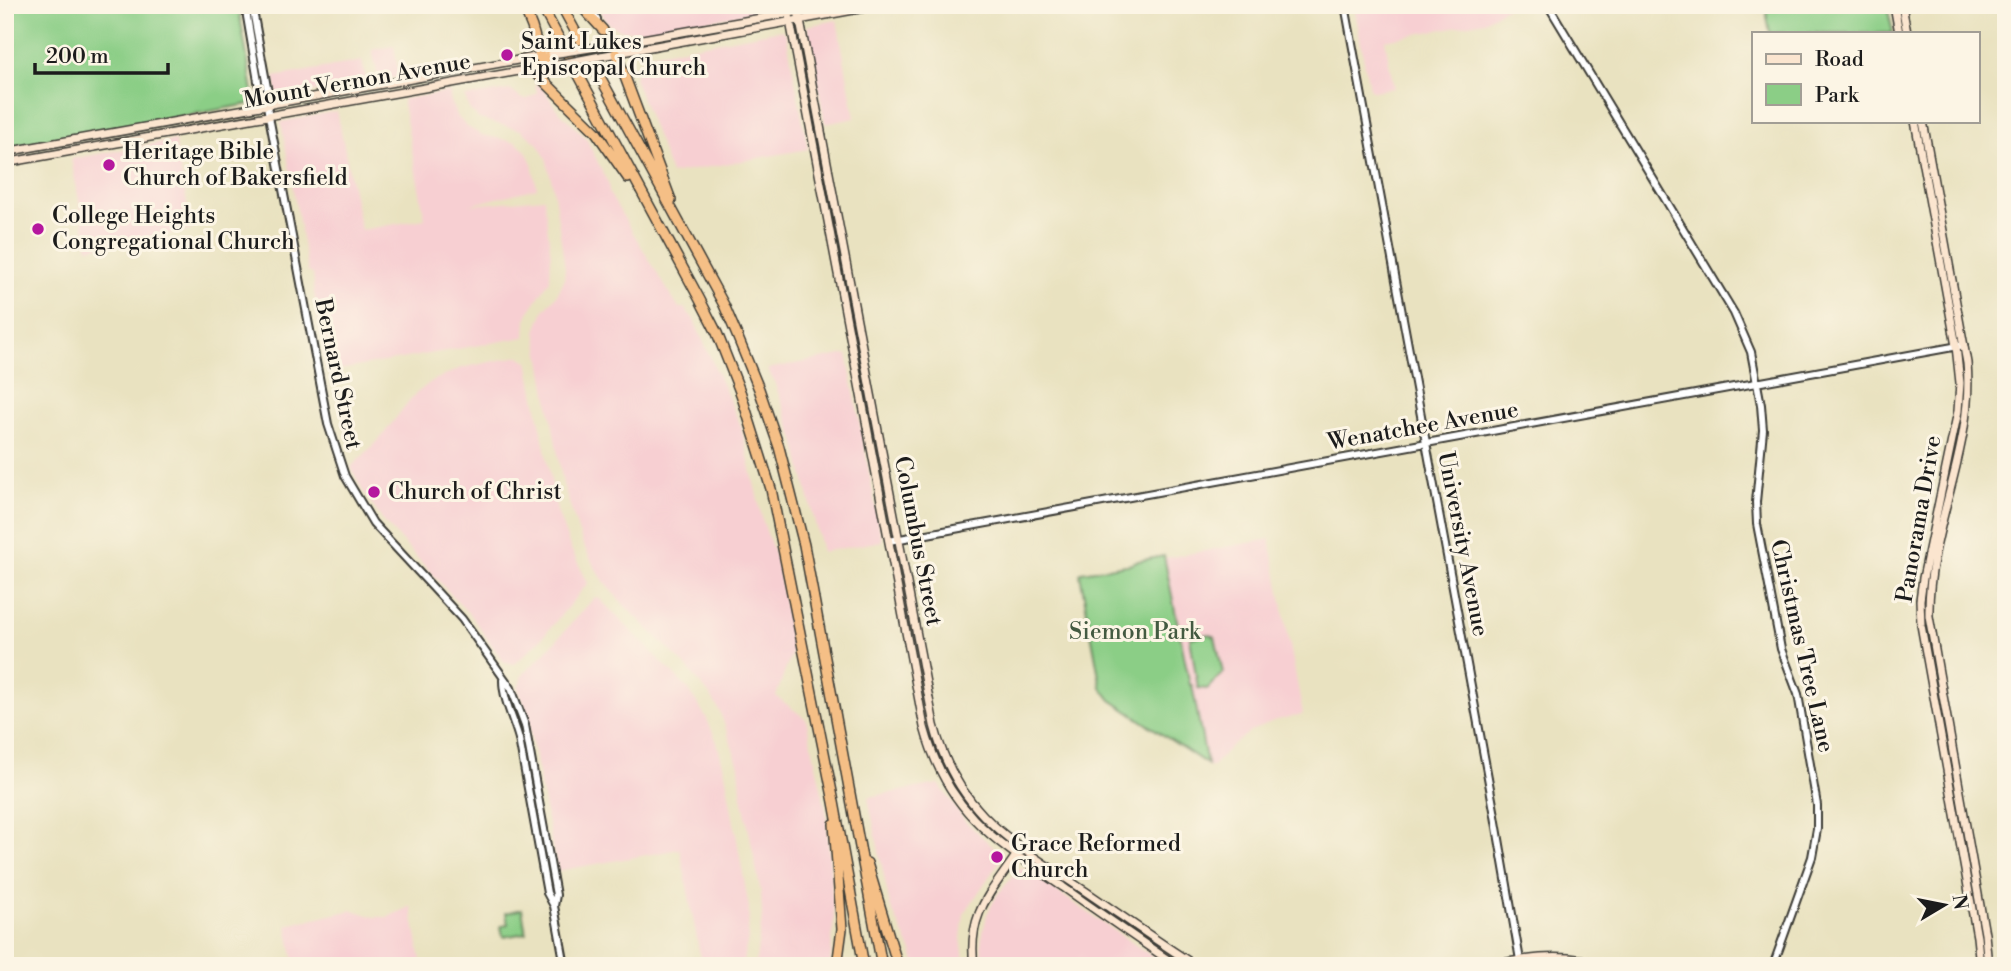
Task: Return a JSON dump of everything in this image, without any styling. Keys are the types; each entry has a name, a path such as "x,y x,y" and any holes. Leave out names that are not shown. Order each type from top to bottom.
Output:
{"highway":[{"path":"523,5 546,61 539,77 585,120 603,141 658,221"},
{"path":"541,5 717,333 761,453 781,530 864,966"},
{"path":"561,5 724,305 770,418 788,476 806,555 882,966"},
{"path":"580,5 603,30"},
{"path":"613,49 688,240"},
{"path":"834,802 842,929 837,966"},
{"path":"855,828 898,966"}],"main road":[{"name":"Mount Vernon Avenue","path":"5,163 269,117 546,61 597,47 613,49 669,43 791,22 798,13 835,5"},
{"name":"Mount Vernon Avenue","path":"5,152 546,61 601,56 613,49 788,9 798,13 881,5"},
{"path":"1894,5 1899,32"},
{"path":"1902,5 1907,32"},
{"name":"Columbus Street","path":"788,9 924,727 932,754 944,780 968,814 993,838 1182,964 1196,966"},
{"name":"Columbus Street","path":"798,13 941,751 975,808 997,829 1182,964"},
{"path":"709,36 713,31 732,23"},
{"path":"669,43 679,37 697,34 708,27"},
{"path":"603,30 613,49"},
{"name":"Panorama Drive","path":"1915,122 1968,379 1968,401 1932,572 1929,616 1985,934 1988,966"},
{"name":"Panorama Drive","path":"1923,122 1960,345 1960,383 1958,411 1923,578 1921,617 1978,937 1980,966"},
{"path":"103,134 105,144"},
{"path":"974,966 973,936 977,915 986,896 1022,848"},
{"path":"1486,966 1571,957 1608,966"}],"street":[{"name":"Bernard Street","path":"245,5 261,99 267,106"},
{"name":"Bernard Street","path":"253,5 269,98 269,117 328,424 338,461 353,492 373,523 462,619 503,680 503,693 519,739 547,893 554,906 565,966"},
{"path":"589,5 603,30"},
{"name":"University Avenue","path":"1345,5 1521,963"},
{"name":"Christmas Tree Lane","path":"1548,5 1734,313 1751,352 1758,382 1762,430 1756,488 1757,524 1780,649 1798,694 1818,816 1812,857 1773,966"},
{"name":"Wenatchee Avenue","path":"889,541 1960,345"}],"shaded area":[{"path":"596,5 780,5 780,8 654,30 624,31 608,24"},
{"path":"1354,5 1510,5 1485,21 1385,40 1394,88 1373,91 1369,88"},
{"path":"837,20 855,118 825,124 807,26"},
{"path":"781,30 786,33 808,149 671,174 634,78 640,62 652,54"},
{"path":"394,46 399,77 381,80 372,50"},
{"path":"362,61 366,79 363,84 281,97 277,94 274,77"},
{"path":"535,83 544,89 555,107 586,138 609,185 609,193 676,304 693,318 741,426 763,522 777,561 793,649 776,696 806,719 826,810 834,919 830,966 755,966 762,918 761,893 741,791 739,766 720,712 685,665 608,587 582,542 563,484 536,331 544,310 557,295 564,280 565,268 546,158 537,143 521,130 479,119 469,109 465,97 510,90 522,99 528,99 537,93"},
{"path":"447,92 458,117 466,126 482,135 516,142 526,151 532,163 537,188 470,205 544,198 551,256 550,280 530,310 526,320 525,337 327,372 323,352 326,347 324,335 320,332 313,274 308,272 281,122 337,111 361,230 425,219 402,99"},
{"path":"175,140 192,230 88,248 71,159"},
{"path":"847,354 882,541 822,552 795,440 774,381 767,369"},
{"path":"519,356 528,361 557,511 570,547 588,583 541,639 515,664 504,662 471,616 383,521 361,488 351,467 379,440 412,397 432,381 461,368"},
{"path":"1270,539 1303,714 1273,721 1253,730 1209,767 1204,764 1083,573"},
{"path":"595,597 688,689 706,717 717,742 725,772 749,908 748,939 742,966 702,966 680,849 557,871 526,710 518,689 522,675"},
{"path":"939,784 965,821 1003,856 964,914 961,938 965,966 916,966 890,906 868,797"},
{"path":"1020,868 1166,966 983,966 981,942 987,914 997,895"},
{"path":"411,906 422,966 295,966 287,925 353,910 374,917 388,917"}],"green space":[{"path":"5,5 238,5 255,103 11,147 5,113"},
{"path":"1765,5 1887,5 1893,32 1770,32"},
{"name":"Siemon Park","path":"1164,556 1207,764 1111,700 1101,687 1080,574"},
{"path":"1209,634 1215,637 1223,673 1207,689 1198,688 1190,638"},
{"path":"522,909 526,933 503,937 501,926 508,924 506,913"}],"place":[{"name":"Saint Lukes Episcopal Church","path":"507,55"},
{"name":"Heritage Bible Church of Bakersfield","path":"109,165"},
{"name":"College Heights Congregational Church","path":"38,229"},
{"name":"Church of Christ","path":"374,492"},
{"name":"Grace Reformed Church","path":"997,857"}]}
